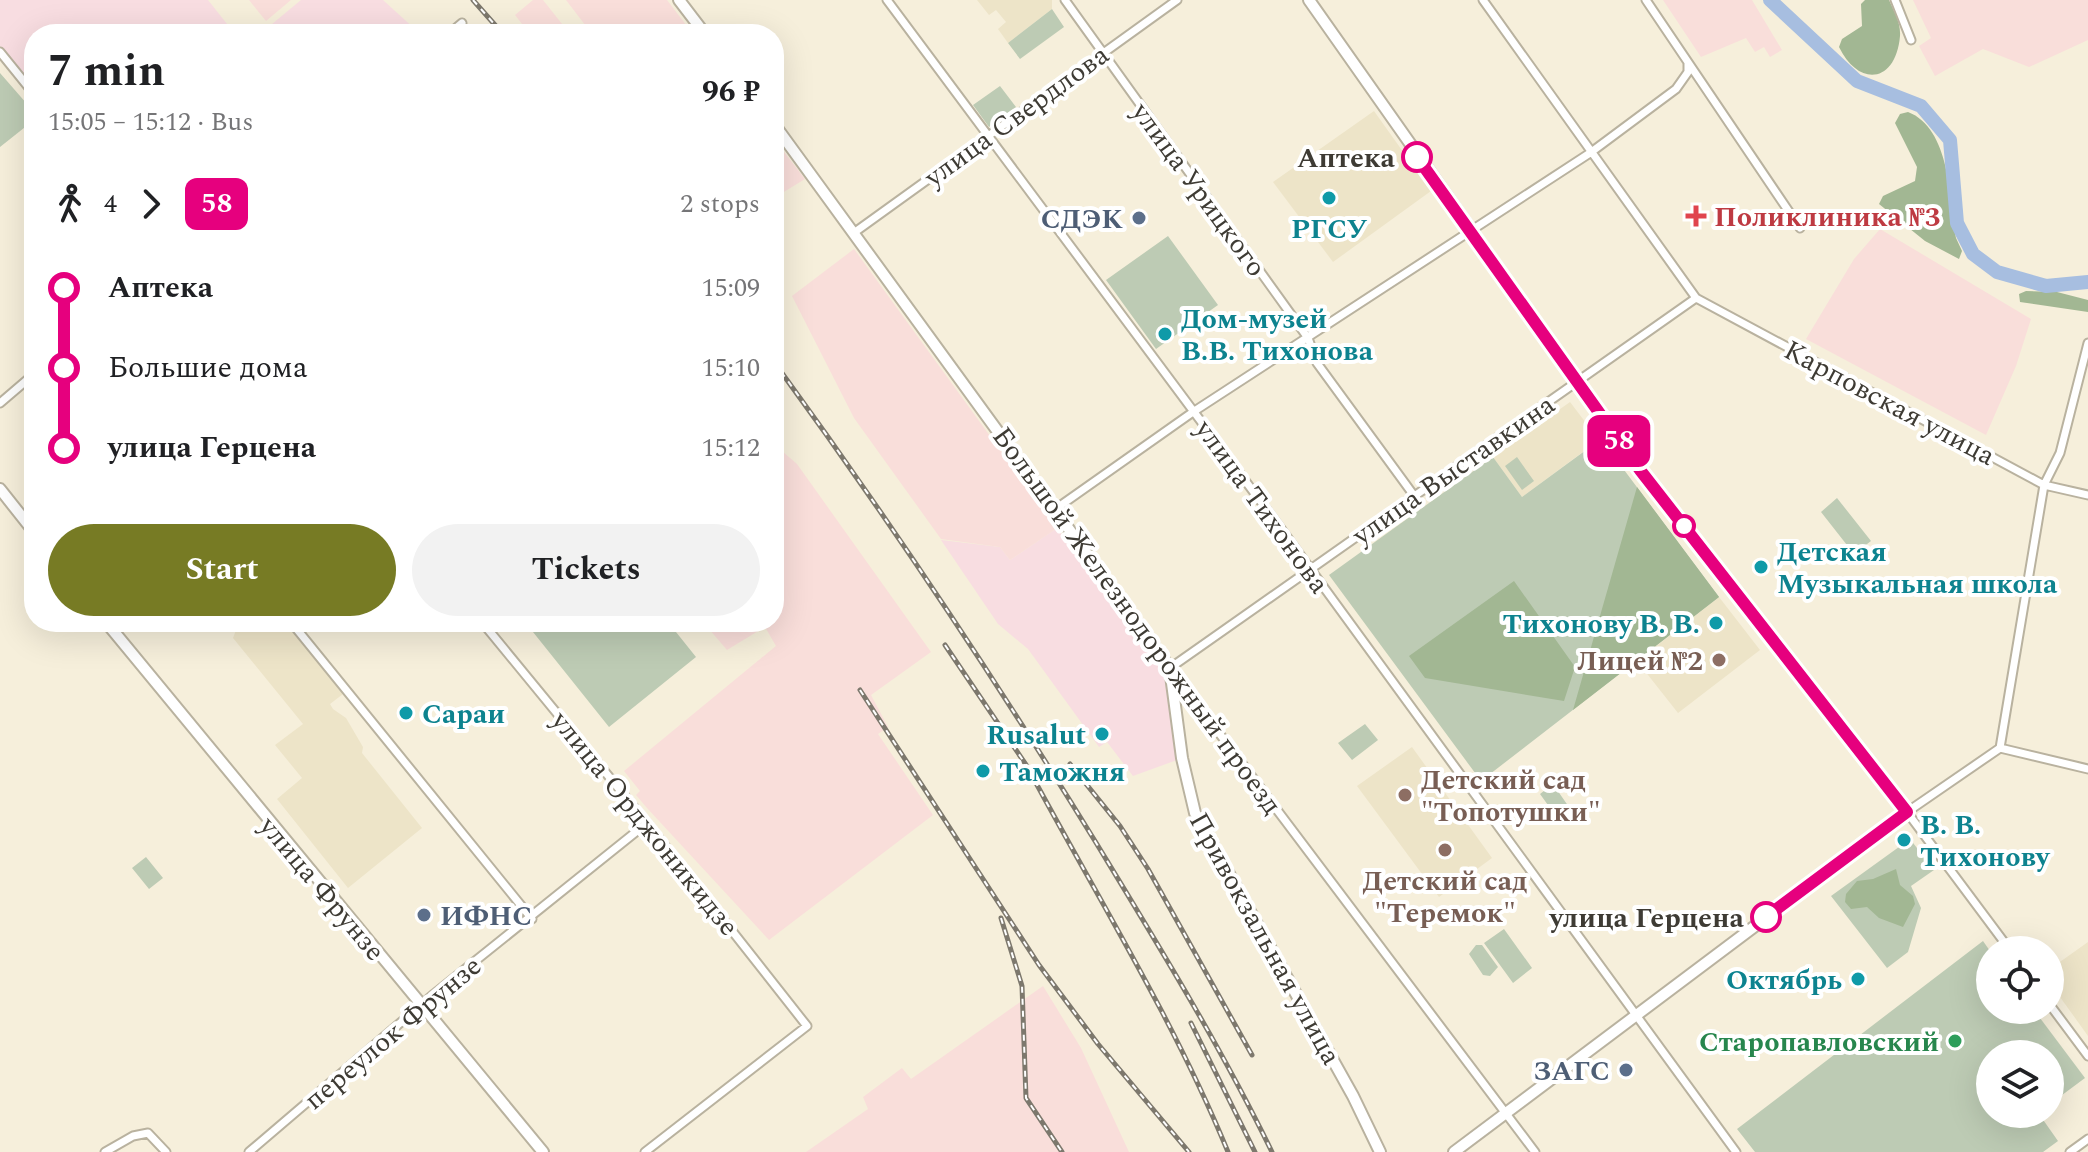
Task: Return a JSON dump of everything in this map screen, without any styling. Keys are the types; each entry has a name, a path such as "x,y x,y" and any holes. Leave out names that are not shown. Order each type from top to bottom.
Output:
{"main road":[{"path":"679,0 697,24"},
{"path":"1309,0 1577,382 1783,655 1907,812 1454,1152"},
{"name":"Большой Железнодорожный проезд","path":"784,137 1170,668"},
{"path":"0,489 24,519"},
{"name":"улица Фрунзе","path":"114,632 543,1152"},
{"name":"Привокзальная улица","path":"1170,668 1182,758 1195,813 1353,1096 1380,1152"}],"street":[{"name":"улица Тихонова","path":"887,0 1736,1152"},
{"name":"улица Урицкого","path":"1065,0 1308,338 1317,363 1415,497"},
{"name":"улица Свердлова","path":"855,232 1177,0"},
{"path":"1483,0 1696,298"},
{"path":"1646,0 1800,228"},
{"path":"1895,0 1911,40"},
{"path":"0,52 24,82"},
{"path":"1054,510 1193,412 1590,153 1676,89 1688,72 1688,63"},
{"name":"улица Выставкина","path":"1170,668 1696,298"},
{"name":"Карповская улица","path":"1696,298 2044,485 2088,495"},
{"path":"2000,936 1907,812 2000,748 2044,485 2060,453 2088,343"},
{"path":"0,403 24,383"},
{"path":"299,632 532,919"},
{"name":"улица Орджоникидзе","path":"490,632 647,823 807,1026 645,1152"},
{"name":"Большой Железнодорожный проезд","path":"1170,668 1535,1152"},
{"path":"2000,748 2088,769"},
{"name":"переулок Фрунзе","path":"249,1152 421,1005 532,919 647,823"},
{"path":"2064,1024 2088,1056"},
{"path":"105,1152 133,1136 148,1133 166,1152"},
{"path":"2070,1152 2088,1139"}],"shaded area":[{"path":"0,0 208,0 227,24 24,24 24,75 0,46"},
{"path":"249,0 291,0 266,21"},
{"path":"301,0 383,0 409,24 272,24"},
{"path":"533,0 543,0 562,24 522,24 515,15"},
{"path":"566,0 667,0 685,24 584,24"},
{"path":"977,0 1052,0 1052,9 1008,43 998,29 1006,22 996,10 989,15"},
{"path":"1663,0 1752,0 1782,50 1770,57 1764,47 1755,52 1746,38 1701,57"},
{"path":"1913,0 2088,0 2088,40 2029,67 1983,49 1935,76 1919,46 1931,38"},
{"path":"1374,111 1431,191 1333,262 1273,182"},
{"path":"784,152 805,179 784,192"},
{"path":"1880,229 2031,319 2016,366 1986,435 1806,339 1854,259"},
{"path":"854,249 1057,528 1010,560 1000,547 941,539 854,418 792,296"},
{"path":"1570,402 1599,440 1522,497 1493,457"},
{"path":"784,453 797,464 931,652 871,695 888,727 878,734 933,815 769,940 647,808 636,795 640,791 624,771 776,646 768,632 784,632"},
{"path":"1057,528 1167,676 1177,760 1133,776 1107,742 1099,747 1028,649 998,624 941,540 1000,547 1010,560"},
{"path":"1719,597 1760,650 1678,713 1637,661"},
{"path":"235,632 292,632 343,694 330,704 346,718 363,747 362,753 422,828 348,888 277,799 302,778 275,745 303,724 233,638"},
{"path":"712,632 757,632 727,650"},
{"path":"1412,747 1492,858 1439,897 1357,786"},
{"path":"2088,942 2088,1036 2064,1003 2064,959"},
{"path":"1043,986 1081,1048 1129,1152 806,1152 868,1109 863,1097 902,1068 911,1079"}],"green space":[{"path":"1865,0 1889,0 1899,26 1897,52 1892,63 1876,74 1866,74 1856,69 1839,47 1842,39 1862,26 1861,4"},
{"path":"1052,9 1064,27 1020,59 1008,43"},
{"path":"0,73 24,101 24,128 0,147"},
{"path":"1000,86 1016,107 989,127 973,105"},
{"path":"1908,112 1922,120 1932,133 1946,166 1956,238 1962,251 1959,259 1925,241 1879,204 1883,196 1915,181 1917,167 1895,123 1900,114"},
{"path":"1168,236 1218,305 1156,349 1106,280"},
{"path":"2026,291 2057,292 2088,300 2088,312 2020,302 2019,294"},
{"path":"1601,439 1719,597 1481,781 1329,575 1493,457 1522,497"},
{"path":"1517,457 1534,481 1522,490 1505,466"},
{"path":"1637,487 1719,597 1573,710"},
{"path":"1837,498 1871,541 1854,554 1821,512"},
{"path":"1514,581 1575,667 1564,701 1425,678 1409,656"},
{"path":"533,632 676,632 696,657 609,727"},
{"path":"1365,724 1378,740 1352,760 1338,743"},
{"path":"1553,784 1571,810 1558,819 1540,794"},
{"path":"1910,839 1934,870 1911,886 1921,908 1908,952 1887,968 1831,896"},
{"path":"146,857 163,878 149,889 132,868"},
{"path":"1896,869 1900,885 1913,896 1915,904 1903,927 1879,918 1867,907 1851,909 1845,902 1846,894 1857,881 1873,879"},
{"path":"1504,929 1532,968 1513,983 1484,943"},
{"path":"1476,945 1482,945 1498,967 1490,976 1483,975 1469,954"},
{"name":"Старопавловский","path":"1976,946 1976,1024 2044,1024 2056,1040 1976,1040 1976,1128 2049,1128 2058,1141 2043,1152 1755,1152 1737,1129"},
{"name":"Старопавловский","path":"2064,1050 2085,1078 2064,1094"}],"waterway":[{"path":"1770,0 1857,81 1921,106 1950,140 1957,223 1973,254 1997,272 2046,286 2088,282"}],"railway":[{"path":"473,0 494,24"},
{"path":"784,376 899,539 1057,780 1187,995 1272,1152"},
{"path":"945,645 1035,778"},
{"path":"860,690 1039,965 1098,1044 1189,1152"},
{"path":"1070,764 1120,826 1148,869 1252,1055"},
{"path":"1029,770 1159,1006 1228,1152"},
{"path":"1001,918 1022,986 1026,1098 1062,1152"},
{"path":"1191,1023 1255,1152"}],"bus line":[{"name":"58","path":"1417,157 1640,470 1907,812 1766,917"}],"place":[{"name":"Аптека","path":"1417,157"},
{"name":"РГСУ","path":"1329,198"},
{"name":"Поликлиника №3","path":"1696,216"},
{"name":"СДЭК","path":"1139,218"},
{"name":"Дом-музей В.В. Тихонова","path":"1165,334"},
{"name":"Детская Музыкальная школа","path":"1761,567"},
{"name":"Тихонову В. В.","path":"1716,623"},
{"name":"Лицей №2","path":"1719,660"},
{"name":"Сараи","path":"406,713"},
{"name":"Rusalut","path":"1102,734"},
{"name":"Таможня","path":"983,771"},
{"name":"Детский сад \"Топотушки\"","path":"1405,795"},
{"name":"В. В. Тихонову","path":"1904,840"},
{"name":"Детский сад \"Теремок\"","path":"1445,850"},
{"name":"ИФНС","path":"424,915"},
{"name":"улица Герцена","path":"1766,917"},
{"name":"Октябрь","path":"1858,979"},
{"name":"Старопавловский","path":"1955,1041"},
{"name":"ЗАГС","path":"1626,1070"}]}
